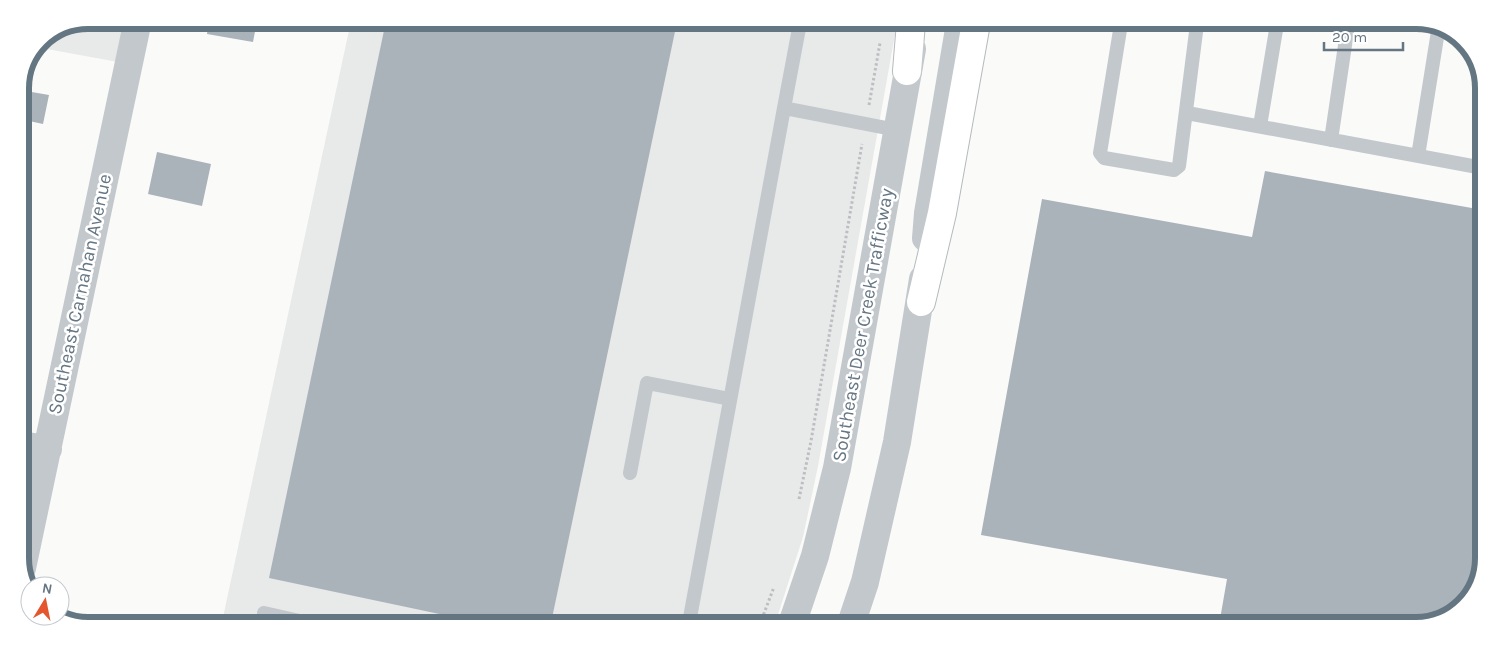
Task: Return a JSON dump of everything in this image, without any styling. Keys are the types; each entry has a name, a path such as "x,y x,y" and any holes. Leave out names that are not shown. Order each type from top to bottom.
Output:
{"main road":[{"path":"907,71 910,29"},
{"path":"921,302 942,213 975,29"}],"street":[{"name":"Southeast Carnahan Avenue","path":"29,536 136,29"},
{"name":"Southeast Deer Creek Trafficway","path":"794,617 815,556 837,468 907,71 918,29"},
{"path":"853,617 880,525 897,442 921,302 928,213 959,29"},
{"path":"29,446 48,449"}],"lane":[{"path":"690,617 799,29"},
{"path":"1120,29 1100,153 1104,158 1174,170 1179,166 1196,29"},
{"path":"1260,126 1276,29"},
{"path":"1331,140 1347,29"},
{"path":"1418,156 1438,33"},
{"path":"784,108 897,130"},
{"path":"1187,113 1475,167"},
{"path":"630,473 646,383 730,399"},
{"path":"264,613 282,617"}],"path":[{"path":"797,507 811,441 880,41"},
{"path":"763,617 776,580"}],"shaded area":[{"path":"124,29 118,62 44,48 65,33 76,30"},
{"path":"349,29 896,29 818,466 803,537 777,617 223,617"}],"building":[{"path":"208,29 255,29 253,42 207,34"},
{"path":"384,29 676,29 552,617 454,617 269,578"},
{"path":"29,92 49,95 43,124 29,121"},
{"path":"157,152 211,164 202,206 148,194"},
{"path":"1265,171 1475,209 1475,558 1474,570 1467,588 1455,603 1442,611 1424,617 1220,617 1227,579 981,535 1042,199 1252,237"}]}
